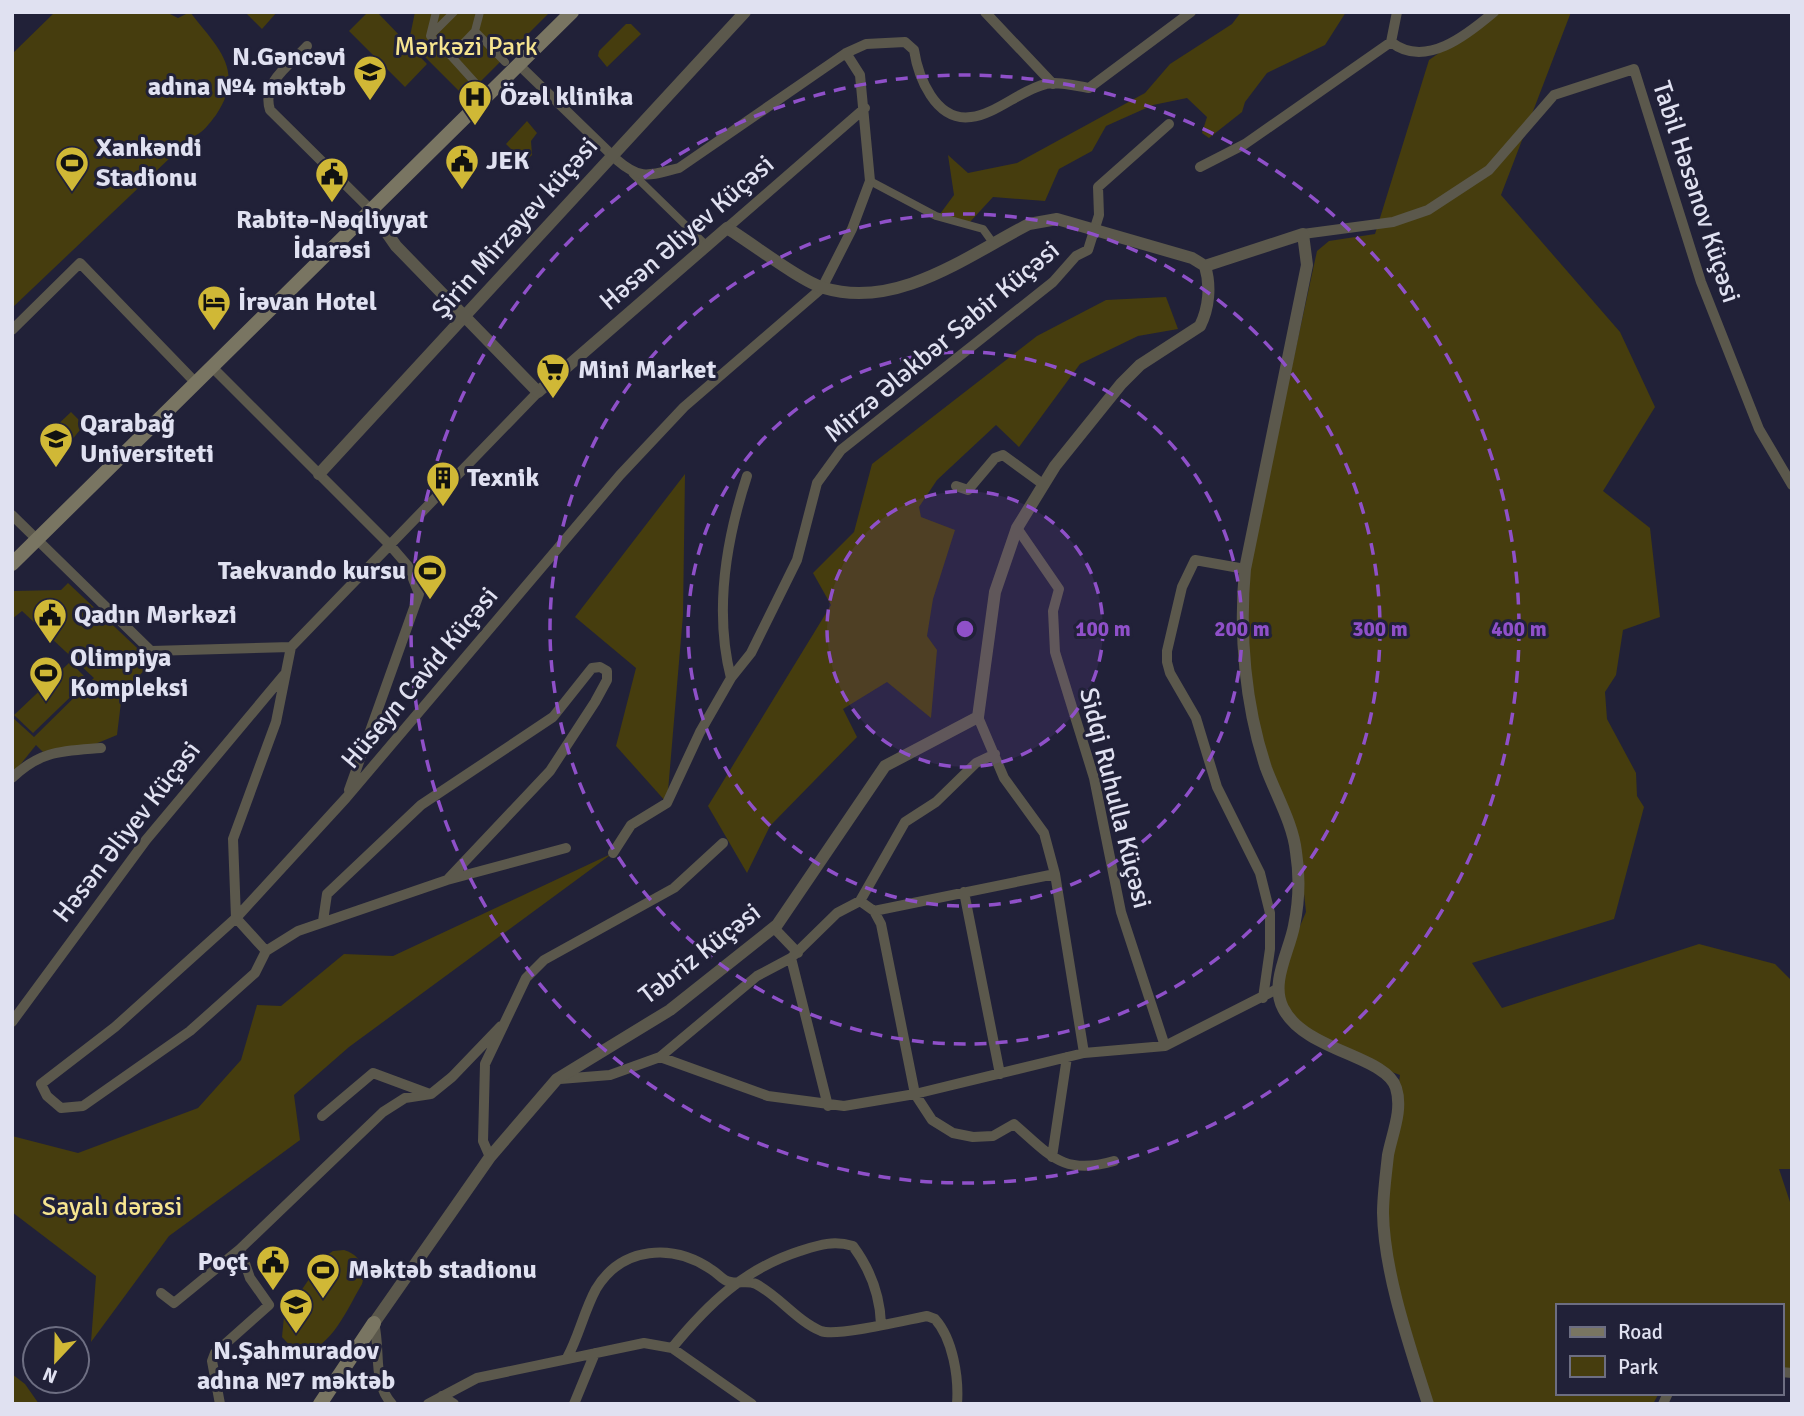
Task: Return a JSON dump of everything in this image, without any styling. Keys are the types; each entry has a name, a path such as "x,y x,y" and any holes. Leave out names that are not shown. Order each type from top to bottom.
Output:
{"main road":[{"path":"12,564 371,210 511,63 572,12"},
{"path":"320,1404 373,1323"}],"street":[{"path":"430,36 436,12"},
{"path":"430,36 454,12"},
{"name":"Şirin Mirzəyev küçəsi","path":"319,474 745,12"},
{"path":"985,12 1053,84"},
{"path":"633,174 647,176 679,168 846,53 866,44 905,42 914,50 918,75 939,106 953,114 971,117 1047,83 1089,88 1191,12"},
{"path":"1199,167 1245,144 1391,42 1397,12"},
{"path":"1391,42 1412,53 1427,52 1472,30 1493,12"},
{"path":"451,57 475,31 478,13"},
{"path":"475,31 633,174 708,247"},
{"path":"430,36 480,87"},
{"path":"307,46 274,81 267,100 270,110 371,210 396,246 538,392"},
{"path":"846,53 860,75 870,181 936,216 983,229 993,243"},
{"name":"Tabil Həsənov Küçəsi","path":"1303,234 1393,222 1428,209 1489,170 1554,95 1634,69 1701,282 1759,429 1792,485"},
{"name":"Həsən Əliyev Küçəsi","path":"236,918 233,839 276,722 291,647 538,392 865,108"},
{"path":"1092,230 1099,215 1098,187 1169,124"},
{"name":"Hüseyn Cavid Küçəsi","path":"266,951 255,973 190,1031 83,1106 61,1108 47,1096 41,1084 115,1027 236,918 345,798 620,475 684,407 785,323 822,288 852,229 870,181"},
{"path":"727,228 822,288 888,291 919,282 1029,224 1048,219 1058,219 1192,258 1205,266 1209,280 1208,300 1200,326 1140,365 1055,466 1017,528 995,592 978,717 1004,778 1044,833 1055,874 1084,1052"},
{"name":"Mirzə Ələkbər Sabir Küçəsi","path":"613,853 631,825 667,803 701,732 731,678 751,653 797,560 817,484 841,450 1053,282 1076,256 1091,246 1092,230"},
{"path":"1205,266 1303,234 1307,265 1245,569 1241,620 1251,698 1265,764 1296,849 1299,892 1296,915 1277,989 1282,1007 1293,1024 1312,1039 1382,1070 1396,1085 1399,1105 1388,1156 1383,1214 1396,1299 1428,1404"},
{"path":"12,330 80,263 195,383"},
{"path":"212,367 389,544 408,566 419,594 345,798"},
{"path":"956,485 968,490 995,458 1003,455 1044,485"},
{"path":"731,678 722,623 733,519 747,476"},
{"path":"12,515 150,651 291,647"},
{"name":"Sidqi Ruhulla Küçəsi","path":"1017,528 1059,589 1053,611 1055,652 1094,778 1121,912 1165,1046"},
{"path":"1245,569 1195,560 1182,587 1167,651 1170,673 1196,718 1217,787 1260,873 1270,913 1270,949 1263,998"},
{"path":"323,921 327,894 421,805 553,717 593,668 600,667 607,671 607,680 595,702 550,771 447,880"},
{"name":"Həsən Əliyev Küçəsi","path":"12,1022 146,840 284,674"},
{"name":"Təbriz Küçəsi","path":"373,1323 490,1157 557,1079 670,1010 774,928 825,858 885,766 978,717"},
{"path":"12,778 30,761 52,752 102,748"},
{"path":"557,1079 610,1075 660,1057 757,976 795,956 837,913 860,901 905,822 936,802 976,763 995,754"},
{"path":"490,1157 483,1141 485,1064 526,978 544,960 674,888 723,843"},
{"path":"236,918 266,951 298,931 323,921 447,880 566,848"},
{"path":"874,911 1055,874"},
{"path":"964,892 1000,1074"},
{"path":"860,901 874,911 881,924 915,1094 932,1120 953,1133 973,1137 993,1136 1014,1124 1052,1157 1074,1165 1100,1165 1114,1161"},
{"path":"774,928 795,956 828,1106"},
{"path":"660,1057 768,1096 828,1106 915,1094 1084,1052 1165,1046 1277,989"},
{"path":"161,1293 174,1303 240,1249 383,1112 405,1098 431,1094 453,1077 504,1023"},
{"path":"1052,1157 1067,1056"},
{"path":"322,1116 373,1073 431,1094"},
{"path":"672,1348 703,1311 735,1283 764,1264 827,1242 853,1246 878,1293 881,1324"},
{"path":"220,1404 212,1361 215,1353 269,1305 250,1278 240,1249"},
{"path":"567,1358 596,1289 623,1261 640,1253 663,1251 687,1257 712,1269 726,1281 755,1283 822,1331 841,1332 927,1316 935,1319 948,1343 958,1390 957,1404"},
{"path":"373,1323 379,1344 378,1381 392,1404"},
{"path":"428,1404 477,1378 523,1371 567,1358 644,1343 672,1348 752,1404"},
{"path":"574,1404 595,1353"},
{"path":"442,1396 454,1404"}],"green space":[{"name":"Xankəndi Stadionu","path":"55,12 166,12 178,18 190,12 218,48 228,72 228,85 225,99 206,128 192,137 12,308 12,54"},
{"path":"245,12 277,12 262,29"},
{"path":"368,12 377,12 427,64 405,87 349,31"},
{"name":"Mərkəzi Park","path":"415,12 550,12 465,97 409,41"},
{"path":"1241,12 1346,12 1325,45 1267,73 1245,102 1242,112 1209,138 1202,133 1207,117 1187,98 1153,105 1106,126 1092,151 1059,169 1045,201 993,197 969,223 940,214 954,195 948,155 968,173 1017,163 1145,93 1170,64 1232,24"},
{"path":"1497,12 1571,12 1501,195 1620,332 1655,407 1603,491 1650,528 1660,617 1623,630 1616,675 1605,692 1607,719 1636,773 1637,796 1644,807 1614,919 1472,963 1502,1008 1699,944 1775,964 1792,981 1792,1169 1779,1169 1792,1208 1792,1369 1783,1368 1783,1304 1556,1304 1556,1395 1658,1395 1653,1404 1422,1404 1393,1303 1383,1195 1400,1075 1343,1054 1303,1034 1281,996 1292,945 1306,912 1300,856 1268,763 1253,700 1243,629 1246,577 1317,251 1329,241 1375,234 1429,60"},
{"path":"626,24 631,24 641,34 607,67 598,56 599,51"},
{"path":"527,121 537,133 531,141 532,155 524,162 506,144"},
{"path":"1166,297 1178,329 1138,336 1080,364 1019,447 996,425 937,480 919,507 921,517 955,530 933,599 927,636 937,650 931,718 887,682 843,709 857,737 770,826 747,873 708,806 831,605 813,573 854,532 872,464 1037,336 1106,300"},
{"path":"71,412 84,425 67,446 50,432"},
{"path":"685,474 683,615 667,803 616,746 636,668 575,617"},
{"path":"68,583 152,662 122,694 117,735 88,747 43,752 36,745 12,775 12,717 34,737 94,678 22,611 12,619 12,591 61,590"},
{"name":"Olimpiya Kompleksi","path":"70,662 88,680 33,733 14,715"},
{"name":"Sayalı dərəsi","path":"613,853 349,1047 294,1095 300,1140 169,1236 91,1342 96,1276 12,1212 12,1136 78,1153 198,1108 241,1060 257,1005 281,1006 344,954 393,956"},
{"name":"Məktəb stadionu","path":"344,1250 354,1255 361,1263 364,1273 362,1284 343,1318 326,1340 316,1348 305,1351 293,1349 282,1337 284,1316 324,1257 333,1251"},
{"path":"12,1374 21,1381 21,1395 33,1395 39,1404 12,1404"}],"place":[{"name":"N.Gəncəvi adına №4 məktəb","path":"370,102"},
{"name":"Özəl klinika","path":"475,127"},
{"name":"JEK","path":"462,191"},
{"name":"Xankəndi Stadionu","path":"72,193"},
{"name":"Rabitə-Nəqliyyat İdarəsi","path":"332,204"},
{"name":"İrəvan Hotel","path":"214,332"},
{"name":"Mini Market","path":"553,400"},
{"name":"Qarabağ Universiteti","path":"56,469"},
{"name":"Texnik","path":"443,508"},
{"name":"Taekvando kursu","path":"430,601"},
{"name":"Qadın Mərkəzi","path":"50,645"},
{"name":"Olimpiya Kompleksi","path":"46,703"},
{"name":"Poçt","path":"273,1292"},
{"name":"Məktəb stadionu","path":"323,1300"},
{"name":"N.Şahmuradov adına №7 məktəb","path":"296,1335"}]}
